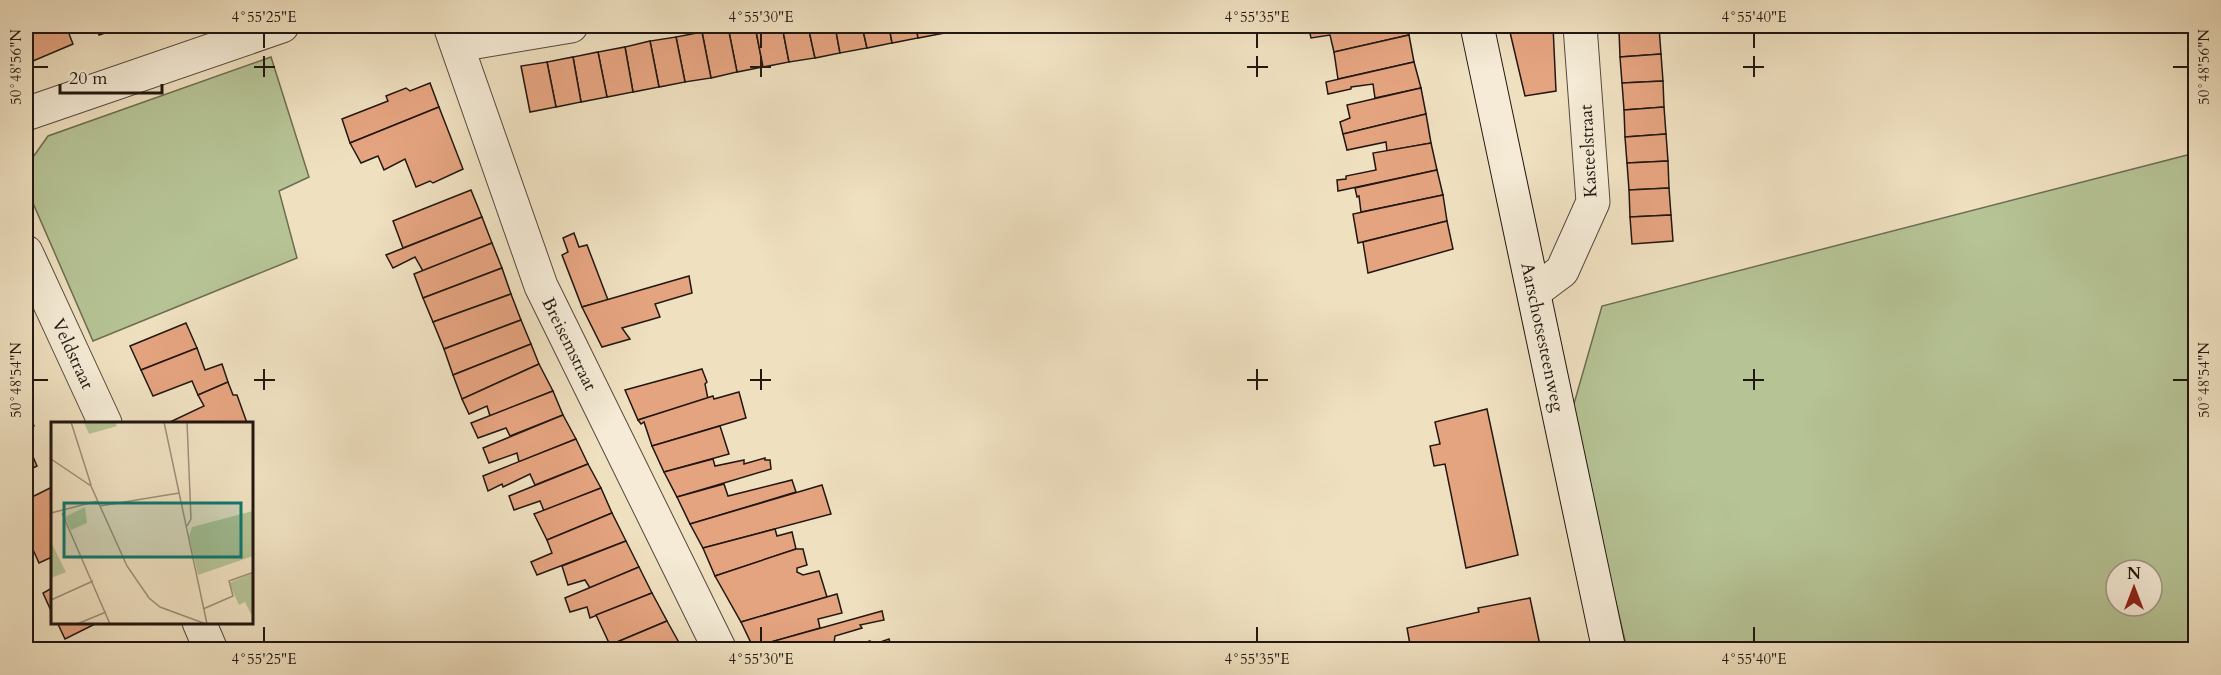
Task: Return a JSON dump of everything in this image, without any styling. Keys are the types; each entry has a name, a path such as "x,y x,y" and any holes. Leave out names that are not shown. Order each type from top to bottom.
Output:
{"street":[{"path":"26,114 282,26"},
{"path":"454,35 571,26"},
{"name":"Aarschotsesteenweg","path":"1477,26 1609,650"},
{"name":"Kasteelstraat","path":"1534,292 1562,270 1593,202 1580,26"},
{"name":"Breisemstraat","path":"454,35 541,286 720,650"},
{"name":"Veldstraat","path":"26,252 105,422"},
{"path":"200,624 211,650"}],"green space":[{"path":"271,57 309,177 279,191 297,258 93,341 26,187 26,167 48,136"},
{"path":"2195,153 2195,649 1627,649 1571,414 1602,306"}],"building":[{"path":"26,26 66,26 73,44 33,61 26,40"},
{"path":"96,26 126,26 99,35"},
{"path":"755,26 763,67 737,72 728,27"},
{"path":"755,26 782,26 789,62 763,67"},
{"path":"782,26 808,26 815,58 789,62"},
{"path":"808,26 835,26 840,53 815,58"},
{"path":"835,26 862,26 867,48 840,53"},
{"path":"862,26 889,26 892,43 867,48"},
{"path":"889,26 916,26 918,38 892,43"},
{"path":"916,26 943,26 945,33 918,38"},
{"path":"943,26 970,26 970,28 945,33"},
{"path":"1322,26 1407,26 1409,35 1334,52 1330,35 1311,38 1309,29"},
{"path":"1553,26 1556,91 1525,96 1509,28"},
{"path":"1618,26 1659,26 1659,27 1619,30"},
{"path":"728,27 737,72 711,78 702,32"},
{"path":"1659,27 1661,54 1620,57 1619,30"},
{"path":"702,32 711,78 685,82 676,37"},
{"path":"1409,35 1414,62 1338,79 1334,52"},
{"path":"676,37 685,82 659,87 650,41"},
{"path":"650,41 659,87 633,92 625,47"},
{"path":"625,47 633,92 607,97 598,52"},
{"path":"598,52 607,97 581,102 573,57"},
{"path":"1661,54 1663,81 1622,83 1620,57"},
{"path":"573,57 581,102 556,107 547,62"},
{"path":"547,62 556,107 530,112 521,66"},
{"path":"1414,62 1421,88 1375,98 1373,84 1351,87 1351,89 1328,94 1326,82"},
{"path":"1663,81 1664,107 1624,110 1622,83"},
{"path":"430,83 439,107 350,143 342,119 388,101 386,96 406,88 410,91"},
{"path":"1421,88 1426,114 1343,134 1340,122 1350,118 1347,105"},
{"path":"439,107 463,169 433,183 430,181 416,187 405,159 384,170 378,156 361,163 350,143"},
{"path":"1664,107 1666,134 1625,137 1624,110"},
{"path":"1426,114 1431,143 1387,151 1386,142 1347,150 1343,134"},
{"path":"1666,134 1668,161 1627,163 1625,137"},
{"path":"1431,143 1437,170 1338,191 1337,180 1376,170 1373,153"},
{"path":"1668,161 1669,188 1629,190 1627,163"},
{"path":"1437,170 1443,195 1361,212 1359,196 1357,197 1355,188"},
{"path":"1669,188 1671,215 1630,217 1629,190"},
{"path":"471,190 482,217 403,248 393,221"},
{"path":"1443,195 1447,221 1358,243 1353,214"},
{"path":"1671,215 1673,241 1632,244 1630,217"},
{"path":"482,217 492,243 423,271 415,257 393,268 386,255"},
{"path":"1447,221 1453,249 1368,273 1363,242"},
{"path":"574,233 579,247 587,245 608,300 582,307 562,255 568,252 563,238"},
{"path":"492,243 502,268 423,298 414,274"},
{"path":"502,268 511,294 433,322 423,298"},
{"path":"689,276 692,293 655,304 660,317 622,328 630,339 602,347 582,307"},
{"path":"511,294 521,320 444,349 433,322"},
{"path":"521,320 531,344 453,375 444,349"},
{"path":"186,323 197,348 141,370 130,346"},
{"path":"531,344 539,364 462,399 453,375"},
{"path":"197,348 205,370 222,364 228,382 198,395 192,381 153,396 141,370"},
{"path":"539,364 553,391 490,416 487,406 469,414 462,399"},
{"path":"702,369 707,382 705,384 708,399 638,420 625,390"},
{"path":"228,382 233,395 237,395 247,422 170,422 204,406 198,395"},
{"path":"553,391 563,415 510,436 506,428 478,438 471,423"},
{"path":"739,392 746,418 652,446 644,422 641,424 638,420 713,396 714,399"},
{"path":"26,407 34,426 26,430"},
{"path":"1487,409 1518,555 1466,568 1445,464 1434,466 1430,446 1440,444 1435,422"},
{"path":"563,415 576,439 519,462 517,453 489,463 483,448"},
{"path":"720,426 729,454 664,472 652,446"},
{"path":"576,439 588,464 535,485 530,474 503,487 502,484 488,491 483,476"},
{"path":"26,440 37,466 26,471"},
{"path":"765,458 765,460 770,460 771,469 677,497 664,472 713,459 715,466 744,460 744,464"},
{"path":"588,464 601,488 544,511 540,501 514,510 509,496"},
{"path":"792,480 796,492 690,524 677,497 724,484 728,496"},
{"path":"822,485 831,514 703,548 690,524"},
{"path":"51,488 51,557 39,563 26,534 26,500"},
{"path":"601,488 612,513 547,540 534,514"},
{"path":"612,513 626,541 537,575 531,562 552,553 547,540"},
{"path":"775,529 777,536 792,532 796,549 715,576 703,548"},
{"path":"626,541 639,567 590,588 585,580 568,585 562,566"},
{"path":"796,549 803,549 807,565 797,568 797,572 803,575 819,571 827,597 741,622 715,576"},
{"path":"639,567 652,593 590,618 587,607 570,612 565,598"},
{"path":"51,589 51,611 43,593"},
{"path":"652,593 667,621 610,645 596,615"},
{"path":"837,594 842,613 818,619 820,628 753,647 741,622"},
{"path":"1530,598 1541,650 1411,650 1407,628 1479,612 1478,608"},
{"path":"882,611 884,620 860,625 862,628 835,636 834,643 829,644 831,650 755,650 753,647"},
{"path":"667,621 682,648 612,650 610,645"},
{"path":"58,624 95,624 65,639"},
{"path":"889,639 892,650 842,650 870,641 872,645"}]}
